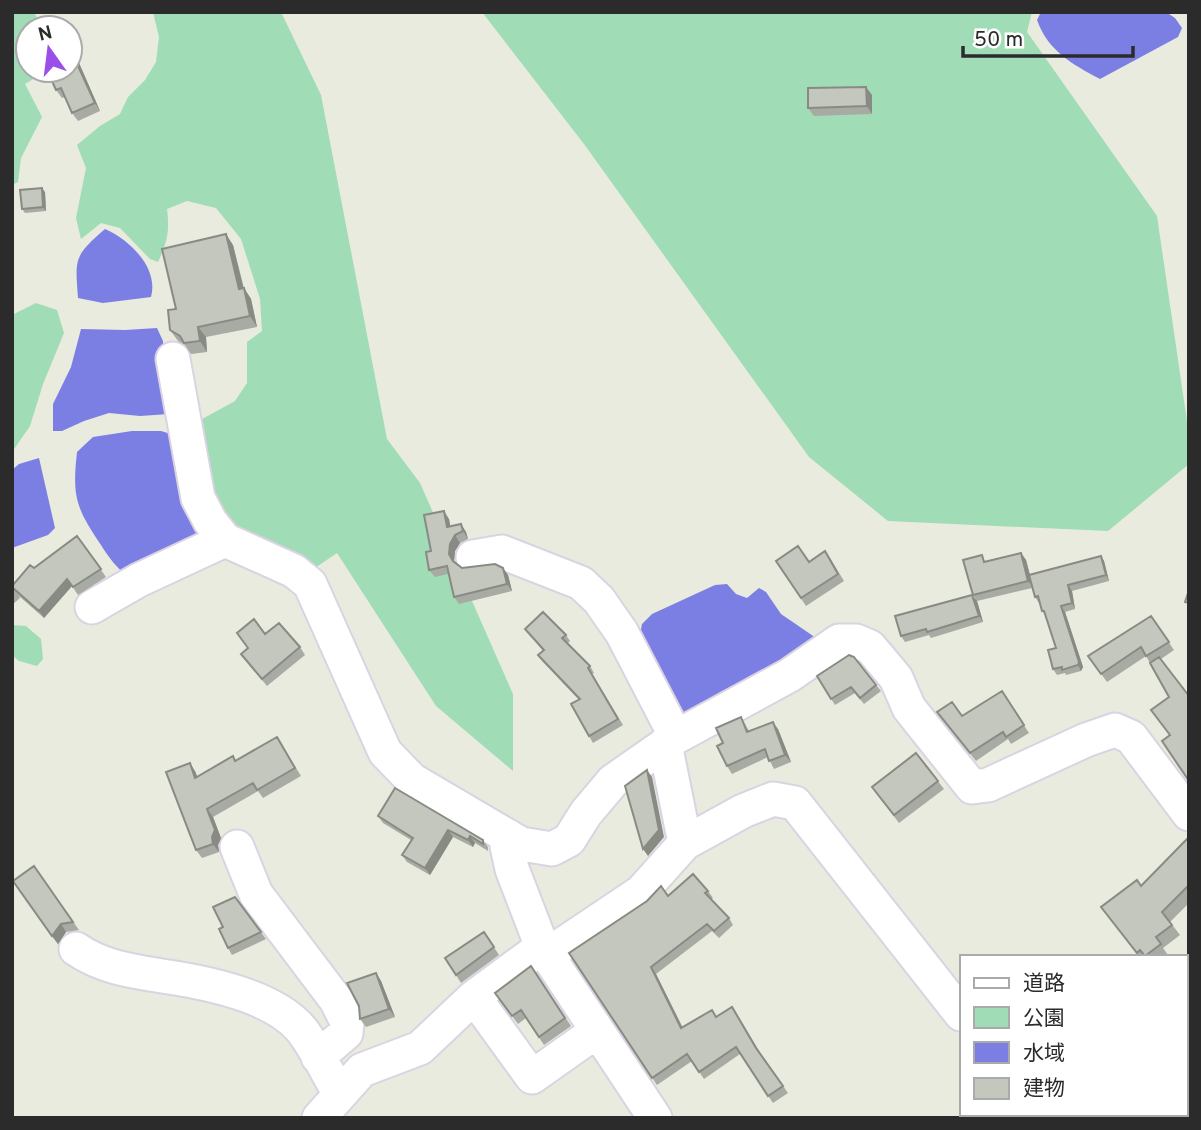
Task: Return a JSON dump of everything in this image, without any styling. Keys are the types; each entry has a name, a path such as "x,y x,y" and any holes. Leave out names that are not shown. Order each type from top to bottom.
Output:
{"street":[{"path":"173,359 198,498 210,521 225,540 295,570 310,584 385,752 412,780 521,844 552,849 569,840 586,813 613,781 670,741 790,675 839,641 856,641 870,647 896,678 909,708 972,787 988,785 1086,740 1115,730 1131,737 1189,814"},
{"path":"92,607 139,580 225,540"},
{"path":"473,557 502,552 581,583 599,600 622,633 670,741 685,843"},
{"path":"330,1106 362,1070 420,1048 474,997 641,892 685,843 743,811 773,799 795,803 960,1013"},
{"path":"508,836 512,869 544,951 655,1118"},
{"path":"237,847 256,894 335,1000 347,1021 346,1033 318,1057"},
{"path":"76,949 92,960 121,969 200,981 277,1009 300,1029 318,1057 330,1106"},
{"path":"474,997 533,1077 597,1031"}],"green space":[{"path":"12,12 34,12 35,14 14,14 14,84 25,84 42,117 21,158 18,182 12,185"},
{"path":"153,12 281,12 321,95 387,439 420,483 513,694 513,771 436,706 337,553 312,570 222,520 193,424 235,401 247,383 247,342 262,331 260,299 241,239 216,208 187,201 167,209 167,237 158,262 150,259 120,228 101,223 81,239 76,218 86,168 77,145 120,114 128,97 145,80 156,62 159,37"},
{"path":"482,12 1032,12 1027,32 1157,216 1189,435 1189,464 1108,531 888,521 809,457 584,144"},
{"path":"36,303 57,310 64,333 43,384 30,426 12,452 12,315"},
{"path":"12,625 26,626 41,639 43,659 37,666 19,661 12,655"}],"water":[{"path":"1041,12 1166,12 1175,18 1182,28 1178,37 1100,79 1071,62 1054,48 1037,20"},
{"path":"105,229 124,240 147,266 151,276 151,297 103,303 78,298 79,259 87,246"},
{"path":"157,328 163,341 169,414 140,416 109,413 62,431 53,431 53,404 71,367 81,329"},
{"path":"132,431 161,431 174,435 208,538 129,578 110,559 86,521 78,502 75,480 77,452 93,437"},
{"path":"39,458 55,528 48,535 12,548 12,470 19,464"},
{"path":"727,584 736,594 747,598 759,588 766,592 781,614 819,640 689,715 678,714 639,641 642,624 652,614 715,585"}],"building":[{"path":"84,79 95,103 72,113 61,88 56,90 53,84 84,84"},
{"path":"866,87 867,106 808,108 808,88"},
{"path":"42,188 43,207 22,209 20,190"},
{"path":"226,234 239,289 244,288 250,316 198,327 200,341 184,343 180,336 170,330 168,310 176,309 162,249"},
{"path":"444,511 447,527 461,524 463,531 455,535 450,544 449,554 453,561 462,568 495,564 503,568 507,584 454,597 447,566 429,570 426,552 431,551 424,515"},
{"path":"77,536 101,569 73,587 67,579 39,611 12,586 30,565 34,568"},
{"path":"798,546 809,562 825,551 838,574 801,598 776,561"},
{"path":"1021,553 1028,581 973,595 963,560 982,555 984,562"},
{"path":"1101,556 1106,575 1068,585 1072,603 1061,606 1078,665 1062,670 1062,667 1053,669 1048,650 1056,648 1029,575"},
{"path":"972,595 979,616 927,632 926,629 901,636 895,616"},
{"path":"543,612 566,635 562,638 590,666 588,668 618,719 589,736 571,704 580,699 538,655 544,650 525,629"},
{"path":"1151,616 1169,642 1146,656 1141,647 1101,674 1088,656"},
{"path":"254,619 265,634 279,623 300,647 262,679 241,654 248,648 237,633"},
{"path":"849,655 854,657 876,685 860,698 851,687 831,699 817,676"},
{"path":"1159,657 1189,696 1189,781 1162,741 1170,735 1151,710 1169,697 1150,663"},
{"path":"1002,691 1024,725 1006,737 1003,732 970,753 937,712 952,702 962,716"},
{"path":"741,717 747,732 773,722 785,755 769,761 765,749 727,766 717,746 723,743 716,728"},
{"path":"277,737 295,768 257,790 253,783 207,809 215,830 213,844 196,850 166,772 190,763 195,778 233,756 235,761"},
{"path":"916,753 938,781 894,815 872,787"},
{"path":"647,770 659,830 643,849 625,786"},
{"path":"395,788 483,840 483,844 470,836 468,840 448,830 425,868 402,855 413,838 378,816"},
{"path":"1188,838 1189,885 1162,912 1172,925 1156,937 1161,944 1146,955 1140,950 1137,953 1101,907 1137,880 1141,886"},
{"path":"34,866 73,922 61,924 52,936 13,881"},
{"path":"693,874 708,891 705,893 729,918 714,931 707,924 651,967 681,1028 712,1010 716,1017 732,1007 783,1086 768,1096 736,1047 699,1072 687,1054 652,1078 569,953 647,901 661,886 668,896"},
{"path":"235,897 261,932 228,948 219,929 223,927 213,907"},
{"path":"484,932 494,947 456,975 445,958"},
{"path":"531,966 565,1018 539,1037 521,1010 512,1016 495,993"},
{"path":"376,973 389,1009 360,1019 359,1006 347,983"}]}
